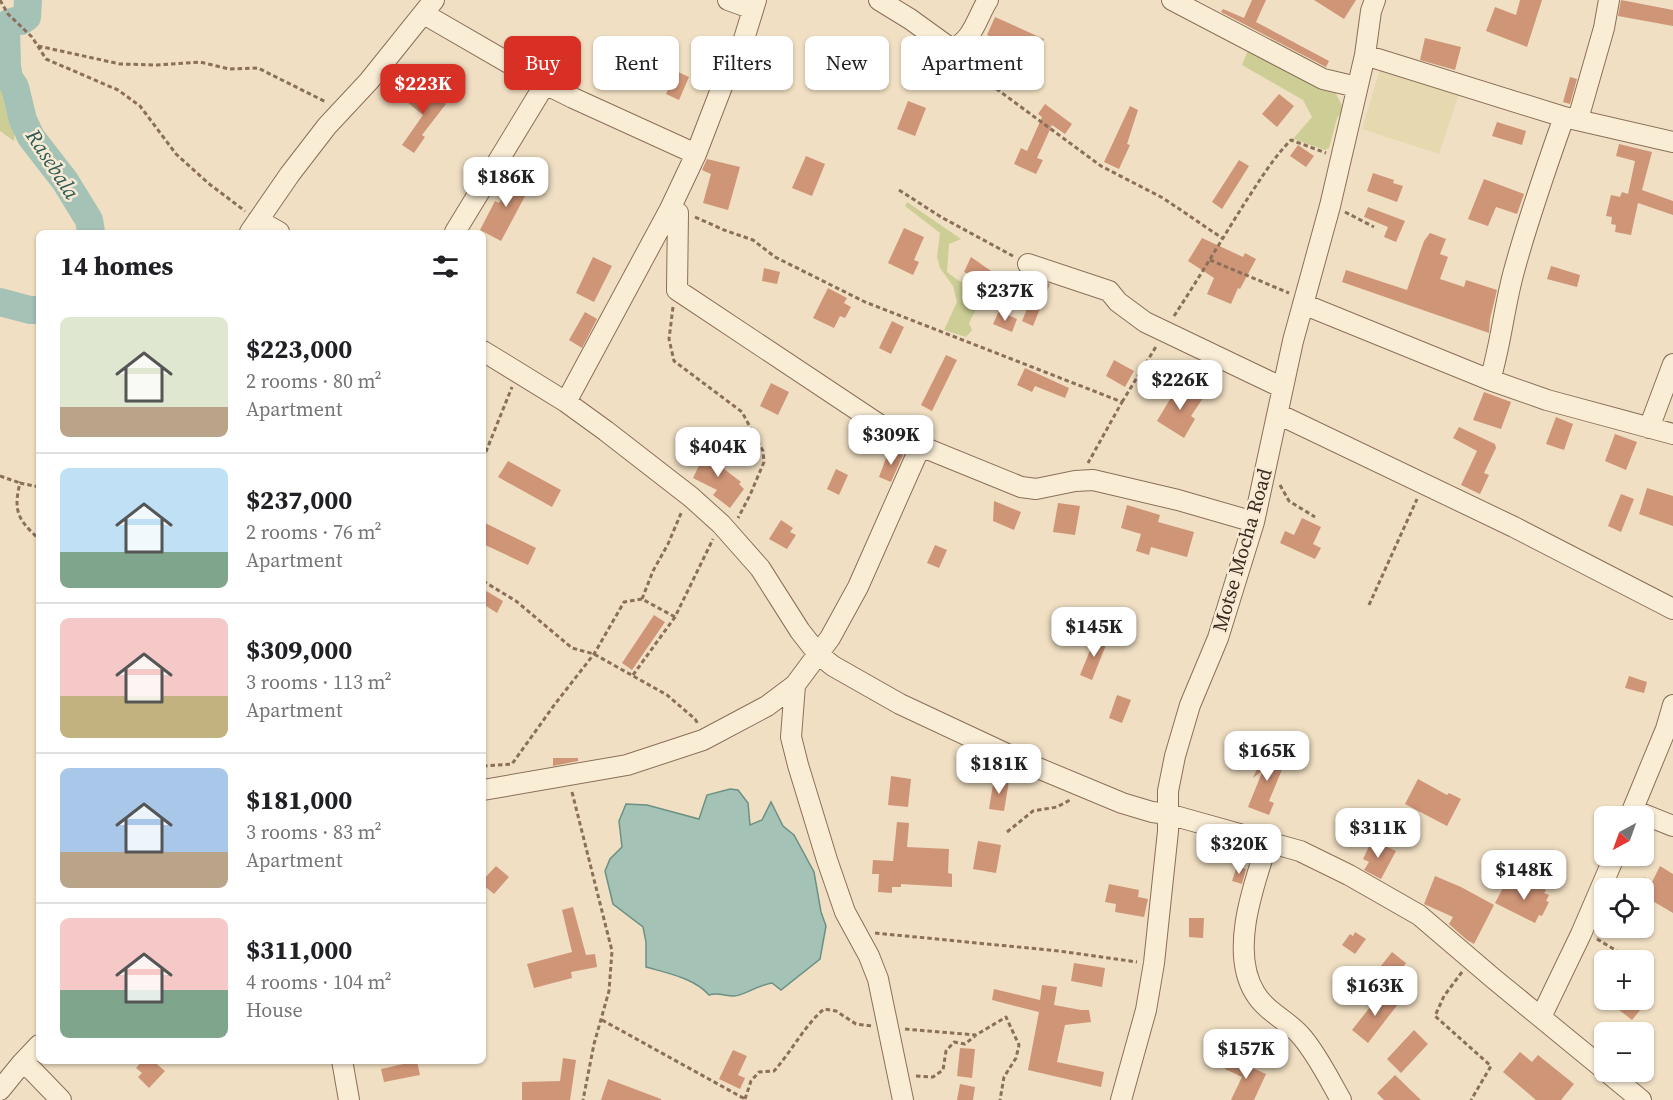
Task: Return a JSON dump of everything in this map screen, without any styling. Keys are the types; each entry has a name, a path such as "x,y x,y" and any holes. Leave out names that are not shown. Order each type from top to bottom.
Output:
{"street":[{"path":"566,402 674,211 723,81 744,39 754,5 728,0"},
{"path":"879,0 910,18 934,36"},
{"path":"967,36 988,0"},
{"path":"1172,0 1323,79 1357,87"},
{"name":"Motse Mocha Road","path":"1121,1100 1146,1010 1154,963 1168,814 1168,791 1175,756 1190,705 1218,638 1254,522 1283,388 1330,206 1365,55 1371,11 1375,0"},
{"path":"1490,380 1497,358 1498,339 1513,272 1536,198 1571,118 1604,28 1609,0"},
{"path":"271,230 254,226 327,126 344,111 429,7 504,57"},
{"path":"1365,55 1571,118 1673,142"},
{"path":"456,230 541,90"},
{"path":"557,90 696,154"},
{"path":"674,211 677,290 898,437 1021,487 1036,489 1075,481 1093,480 1254,522"},
{"path":"1028,264 1109,291 1129,312 1164,332 1283,388"},
{"path":"1304,302 1490,380 1547,400 1673,434"},
{"path":"486,353 518,375 566,402 691,498 724,528 760,568 800,631 818,654 833,666 900,704 1026,763 1122,803 1268,841 1310,856 1349,875 1419,915 1594,1062"},
{"path":"1649,428 1673,364"},
{"path":"1278,414 1423,483 1673,609"},
{"path":"486,790 627,765 704,740 767,706 795,685 830,638 858,586 920,447"},
{"path":"795,685 791,737 827,860 845,912 869,956 878,980 903,1100"},
{"path":"1634,806 1666,729 1673,705"},
{"path":"1654,820 1673,826"},
{"path":"1268,841 1250,897 1244,950 1246,974 1256,994 1301,1036 1341,1100"},
{"path":"1541,1017 1610,866"},
{"path":"0,1090 36,1048"},
{"path":"22,1063 32,1070 61,1100"},
{"path":"343,1064 349,1100"},
{"path":"1619,1082 1641,1100"}],"path":[{"path":"0,0 8,14 32,37 46,59 118,90 140,106 176,154 254,226"},
{"path":"38,46 120,64 157,65 200,62 229,69 258,68 344,111"},
{"path":"998,90 1101,166 1163,198 1222,238"},
{"path":"1075,481 1088,463 1122,402 1222,238 1265,172 1291,140 1340,157"},
{"path":"899,190 941,218 1028,264"},
{"path":"1330,206 1374,226"},
{"path":"674,211 691,215 753,240 775,258 865,302 1122,402"},
{"path":"1210,260 1304,302"},
{"path":"633,675 675,617 724,528 750,495 764,462 763,452 742,412 674,361 669,339 677,290"},
{"path":"486,452 518,375"},
{"path":"0,476 36,486"},
{"path":"20,483 16,506 20,519 36,536"},
{"path":"1279,483 1289,501 1315,517"},
{"path":"1370,605 1423,483"},
{"path":"642,599 668,544 678,516 691,498"},
{"path":"486,583 516,601 573,648 594,654 666,695 695,718 704,740"},
{"path":"486,766 512,764 594,654 624,602 642,599 675,617"},
{"path":"568,776 612,951 609,991 594,1044 583,1100"},
{"path":"1006,832 1033,811 1057,807 1089,789"},
{"path":"856,932 970,941 1154,963"},
{"path":"1581,934 1615,950"},
{"path":"1471,960 1444,996 1436,1016 1491,1066 1471,1100"},
{"path":"602,1020 745,1100 751,1081 759,1072 774,1071 791,1052 814,1018 824,1009 836,1011 856,1024 940,1034 976,1035"},
{"path":"897,1076 933,1077 943,1070 946,1051 954,1042 965,1044 1006,1017 1019,1045 1016,1058 1004,1077 1000,1100"}],"shaded area":[{"path":"1381,66 1461,88 1439,154 1362,129"},
{"path":"730,789 738,790 748,803 750,825 762,820 771,802 783,826 794,835 814,872 821,912 826,926 820,959 781,990 772,983 738,996 709,995 688,980 646,967 646,942 643,927 613,904 605,871 610,859 622,847 619,821 626,804 647,805 699,819 707,795"}],"green space":[{"path":"1249,48 1332,86 1344,109 1337,118 1329,148 1325,150 1293,139 1312,117 1303,100 1242,65"},
{"path":"0,74 16,101 14,141 0,131"},
{"path":"907,202 961,239 949,244 947,272 959,281 979,284 981,299 969,323 972,330 966,337 944,330 957,302 953,286 940,268 937,257 940,233 905,206"}],"building":[{"path":"1252,0 1266,0 1256,22 1329,61 1326,67 1221,12 1223,9 1244,18"},
{"path":"1314,0 1356,0 1344,19"},
{"path":"1520,0 1542,0 1527,47 1486,31 1495,7 1516,15"},
{"path":"1621,0 1673,10 1673,26 1618,16"},
{"path":"995,17 1037,36 989,36 987,35"},
{"path":"1425,38 1461,47 1455,70 1420,60"},
{"path":"679,72 689,77 679,100 666,94 668,90 679,90"},
{"path":"1570,77 1577,79 1570,104 1563,102"},
{"path":"421,84 446,104 422,135 425,137 414,153 402,145 423,115 407,102"},
{"path":"1279,94 1294,106 1277,127 1262,114"},
{"path":"908,101 926,108 915,136 897,129"},
{"path":"1045,104 1072,124 1065,134 1052,125 1037,158 1043,160 1036,174 1014,164 1021,148 1027,151 1042,117 1038,114"},
{"path":"1130,106 1138,110 1127,144 1130,145 1119,169 1104,162"},
{"path":"1497,122 1526,131 1522,145 1492,136"},
{"path":"1619,144 1652,152 1642,190 1673,201 1673,215 1638,203 1631,235 1615,232 1616,225 1611,224 1612,217 1606,216 1611,195 1620,197 1622,192 1628,194 1635,161 1616,156"},
{"path":"1298,145 1314,156 1306,167 1290,156"},
{"path":"806,156 825,164 812,196 792,188"},
{"path":"707,159 740,167 728,210 703,203 711,174 702,170"},
{"path":"1239,160 1249,166 1222,209 1212,202"},
{"path":"515,173 532,183 501,241 486,233 486,230 480,230 495,201 499,203"},
{"path":"1373,173 1394,180 1393,183 1403,186 1397,202 1367,191"},
{"path":"1484,179 1524,194 1517,214 1496,207 1488,226 1468,219"},
{"path":"1368,207 1405,221 1396,242 1384,237 1388,227 1364,217"},
{"path":"904,228 924,237 914,260 919,262 913,275 888,263"},
{"path":"1430,233 1446,239 1440,254 1448,257 1440,279 1464,287 1466,280 1497,290 1489,333 1342,282 1346,270 1407,290 1424,241"},
{"path":"1202,238 1243,257 1245,253 1256,259 1231,304 1207,294 1214,278 1188,261"},
{"path":"593,257 612,266 594,302 576,293"},
{"path":"971,257 1017,289 1014,295 964,272"},
{"path":"1551,266 1580,275 1577,287 1547,279"},
{"path":"764,268 780,272 777,284 762,281"},
{"path":"1039,280 1050,284 1033,326 1022,321"},
{"path":"828,288 847,298 844,303 851,307 845,318 840,316 834,328 813,318"},
{"path":"999,311 1017,319 1012,332 993,324"},
{"path":"585,312 597,319 582,348 569,340"},
{"path":"892,321 904,327 891,354 879,348"},
{"path":"946,355 957,360 932,411 921,405"},
{"path":"1114,360 1134,371 1125,387 1106,376"},
{"path":"1025,368 1069,388 1065,398 1035,386 1032,392 1017,385"},
{"path":"771,383 789,392 778,415 760,406"},
{"path":"1179,384 1203,398 1191,416 1195,419 1184,438 1157,421"},
{"path":"1484,392 1511,402 1501,429 1473,420"},
{"path":"1556,417 1573,424 1564,450 1546,444"},
{"path":"1459,427 1495,444 1496,448 1484,473 1489,475 1480,494 1461,485 1477,451 1453,438"},
{"path":"1615,434 1637,442 1626,470 1605,461"},
{"path":"709,445 720,450 715,462 741,482 739,484 744,489 730,508 713,495 717,490 693,478"},
{"path":"889,450 903,455 891,482 879,477"},
{"path":"508,461 561,490 552,507 498,477"},
{"path":"836,469 848,475 839,495 827,489"},
{"path":"1647,488 1673,496 1673,526 1639,514"},
{"path":"1621,494 1634,499 1621,532 1608,526"},
{"path":"994,501 1021,512 1014,530 993,521"},
{"path":"1058,503 1080,506 1075,535 1053,532"},
{"path":"1127,505 1160,515 1158,522 1194,532 1187,557 1151,547 1149,555 1136,551 1141,534 1121,528"},
{"path":"1302,518 1321,527 1313,544 1321,548 1315,559 1280,543 1285,531 1294,535"},
{"path":"781,520 793,528 790,532 796,535 787,549 769,539"},
{"path":"486,523 536,548 528,565 486,545"},
{"path":"935,545 947,550 939,568 927,563"},
{"path":"486,591 503,601 497,613 486,606"},
{"path":"654,615 665,622 632,670 622,663"},
{"path":"1096,636 1108,640 1092,680 1080,675"},
{"path":"1629,676 1647,682 1644,693 1625,688"},
{"path":"1117,695 1131,700 1122,723 1109,718"},
{"path":"1265,751 1286,760 1269,801 1274,803 1269,815 1248,807 1263,770 1253,778"},
{"path":"553,758 578,758 578,761 553,766"},
{"path":"891,776 911,779 908,807 888,805"},
{"path":"994,778 1009,781 1004,811 989,809"},
{"path":"1418,779 1447,795 1449,793 1461,799 1447,826 1405,804"},
{"path":"897,822 909,823 907,847 949,849 948,873 952,874 952,887 901,884 901,887 892,887 892,893 878,892 879,874 872,874 873,860 893,861"},
{"path":"1372,840 1396,851 1381,879 1364,870 1369,862 1363,859"},
{"path":"978,841 1001,845 996,873 973,869"},
{"path":"496,866 509,877 494,894 486,887 486,877"},
{"path":"1237,866 1246,869 1242,884 1232,881"},
{"path":"1660,866 1673,874 1673,913 1654,902 1654,878"},
{"path":"1435,876 1494,905 1474,944 1449,924 1453,917 1424,904"},
{"path":"1506,882 1527,892 1532,883 1546,890 1544,893 1549,895 1546,901 1549,902 1542,916 1539,915 1535,923 1495,903"},
{"path":"1109,884 1139,890 1138,897 1148,899 1144,917 1115,912 1116,904 1105,902"},
{"path":"573,907 586,955 595,954 597,967 571,972 572,978 534,988 527,964 572,952 562,910"},
{"path":"1189,918 1204,918 1203,938 1189,937"},
{"path":"1355,932 1366,939 1355,954 1342,945 1350,934 1353,936"},
{"path":"1392,952 1406,963 1402,969 1404,971 1390,989 1373,976"},
{"path":"1074,963 1105,968 1102,987 1071,981"},
{"path":"1042,985 1057,987 1054,1005 1089,1010 1091,1022 1065,1025 1057,1062 1104,1072 1101,1087 1028,1070 1039,1012 992,1000 994,989 1040,1000"},
{"path":"1382,992 1398,1004 1368,1043 1352,1030"},
{"path":"1619,1010 1640,1010 1632,1020"},
{"path":"1414,1030 1428,1044 1401,1073 1387,1059"},
{"path":"960,1048 975,1049 972,1078 957,1076"},
{"path":"733,1050 747,1056 738,1075 745,1078 740,1089 719,1079"},
{"path":"1520,1052 1532,1062 1538,1055 1574,1084 1561,1100 1536,1100 1503,1072"},
{"path":"563,1058 576,1060 570,1100 522,1100 522,1082 560,1081"},
{"path":"1230,1058 1266,1074 1254,1100 1231,1100 1242,1077 1225,1069"},
{"path":"140,1064 157,1064 165,1071 149,1088 138,1077 142,1073 136,1068"},
{"path":"404,1064 418,1064 420,1075 384,1082 381,1069"},
{"path":"1395,1075 1421,1100 1384,1100 1377,1093"},
{"path":"608,1079 661,1099 661,1100 601,1100"},
{"path":"960,1084 975,1087 973,1100 957,1100"}],"waterway":[{"name":"Rasebala","path":"28,0 27,17 21,21 9,23 6,29 9,78 15,87 23,120 31,137 65,181 89,220 91,230"},
{"name":"Rasebala","path":"0,302 36,310"}]}
